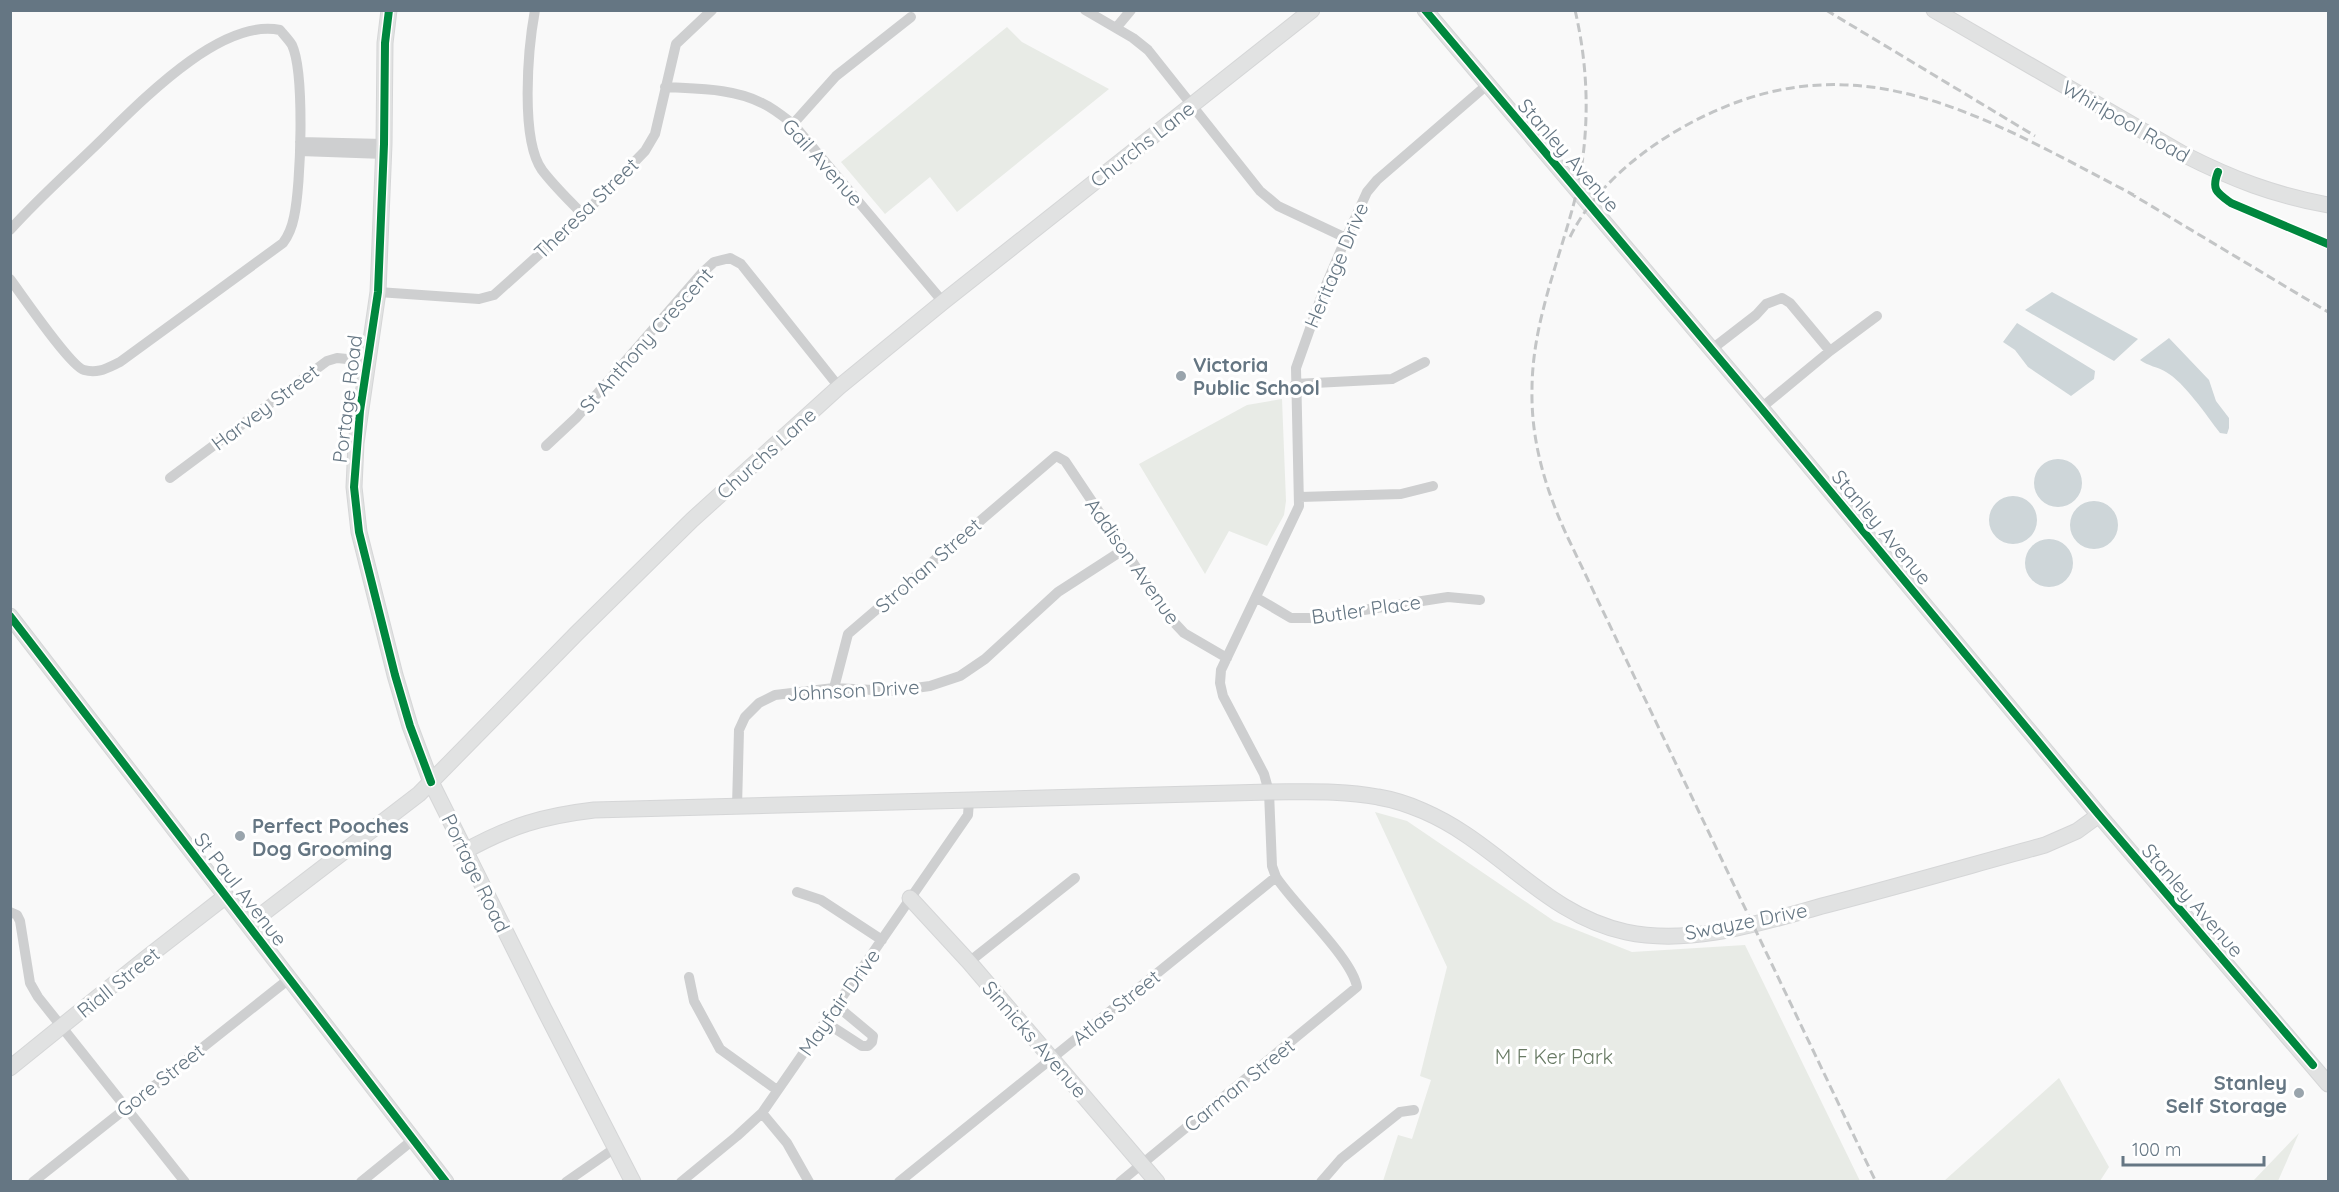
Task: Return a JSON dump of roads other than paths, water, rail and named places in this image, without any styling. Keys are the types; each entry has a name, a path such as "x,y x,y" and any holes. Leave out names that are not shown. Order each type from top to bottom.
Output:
{"street":[{"name":"Portage Road","path":"389,10 385,43 384,149 378,292 356,443 354,487 359,532 401,695 431,782 633,1182"},
{"path":"536,10 527,102 531,143 541,169 583,215"},
{"name":"Theresa Street","path":"378,292 479,299 494,295 583,215 645,151 655,134 676,44 712,10"},
{"path":"1085,10 1148,50 1260,191 1278,206 1346,238"},
{"path":"1116,28 1131,10"},
{"name":"Churchs Lane","path":"248,925 419,794 692,520 839,387 1312,10"},
{"name":"Stanley Avenue","path":"1425,10 1712,349 2099,815 2328,1084"},
{"name":"Whirlpool Road","path":"1934,10 2218,172 2237,181 2295,199 2328,205"},
{"path":"793,124 836,76 911,17"},
{"path":"10,230 153,91 179,68 208,49 250,30 268,28 280,30 292,46 300,84 300,146 294,215 290,234 283,243 120,362 97,372 81,370 10,279"},
{"name":"Heritage Drive","path":"1276,877 1272,866 1269,792 1264,774 1223,696 1220,683 1221,670 1299,506 1296,368 1346,238 1367,192 1377,180 1487,85"},
{"name":"Gail Avenue","path":"665,87 717,90 762,102 793,124 943,302"},
{"path":"300,146 384,149"},
{"name":"St Anthony Crescent","path":"546,446 577,417 701,274 714,262 730,258 741,264 839,387"},
{"path":"1712,349 1756,315 1766,304 1782,298 1790,303 1830,351"},
{"path":"1761,408 1877,315"},
{"name":"Harvey Street","path":"170,478 327,361 338,358 367,361"},
{"path":"1295,384 1392,379 1425,362"},
{"name":"Addison Avenue","path":"1050,459 1056,456 1065,461 1177,627 1227,658"},
{"name":"Strohan Street","path":"834,688 848,634 1050,459"},
{"path":"1300,497 1401,494 1433,486"},
{"name":"Johnson Drive","path":"737,807 739,730 745,717 759,704 776,695 834,688 893,691 930,686 960,676 985,659 1058,592 1123,550"},
{"name":"Butler Place","path":"1257,598 1291,618 1312,618 1448,597 1480,600"},
{"name":"St Paul Avenue","path":"10,616 446,1182"},
{"name":"Swayze Drive","path":"465,851 499,832 531,820 594,810 1269,792 1344,793 1379,797 1430,815 1466,835 1560,906 1600,924 1627,932 1653,935 1714,932 1751,925 1845,900 2045,845 2077,831 2099,815"},
{"name":"Mayfair Drive","path":"681,1182 762,1113 968,815 969,801"},
{"name":"Carman Street","path":"1120,1182 1357,987 1355,977 1341,957 1276,877"},
{"name":"Atlas Street","path":"899,1182 1276,877"},
{"path":"969,962 1075,878"},
{"path":"797,892 821,900 882,940"},
{"name":"Riall Street","path":"10,1068 226,896"},
{"name":"Sinnicks Avenue","path":"910,898 969,962 1157,1182"},
{"path":"11,912 17,915 20,921 30,983 185,1182"},
{"path":"689,977 694,1001 720,1049 777,1090"},
{"name":"Gore Street","path":"33,1182 289,979"},
{"path":"825,1022 862,1046 868,1046 872,1042 873,1036 869,1030 837,1006"},
{"path":"1321,1182 1341,1159 1400,1112 1414,1110"},
{"path":"762,1113 787,1143 808,1182"},
{"path":"361,1182 414,1140"},
{"path":"566,1182 615,1148"}],"railway":[{"path":"1575,10 1583,55 1586,123 1577,191 1548,289 1533,364 1532,409 1541,466 1568,538 1876,1182"},
{"path":"1826,10 2035,136"},
{"path":"1570,237 1590,205 1616,176 1662,140 1678,130 1741,101 1800,87 1857,86 1912,95 1967,113 2022,137 2134,195"},
{"path":"2128,192 2328,312"}],"place":[{"name":"Victoria Public School","path":"1181,376"},
{"name":"Perfect Pooches Dog Grooming","path":"240,836"},
{"name":"Stanley Self Storage","path":"2299,1093"}],"park label":[{"name":"M F Ker Park","path":"1554,1056"}]}
